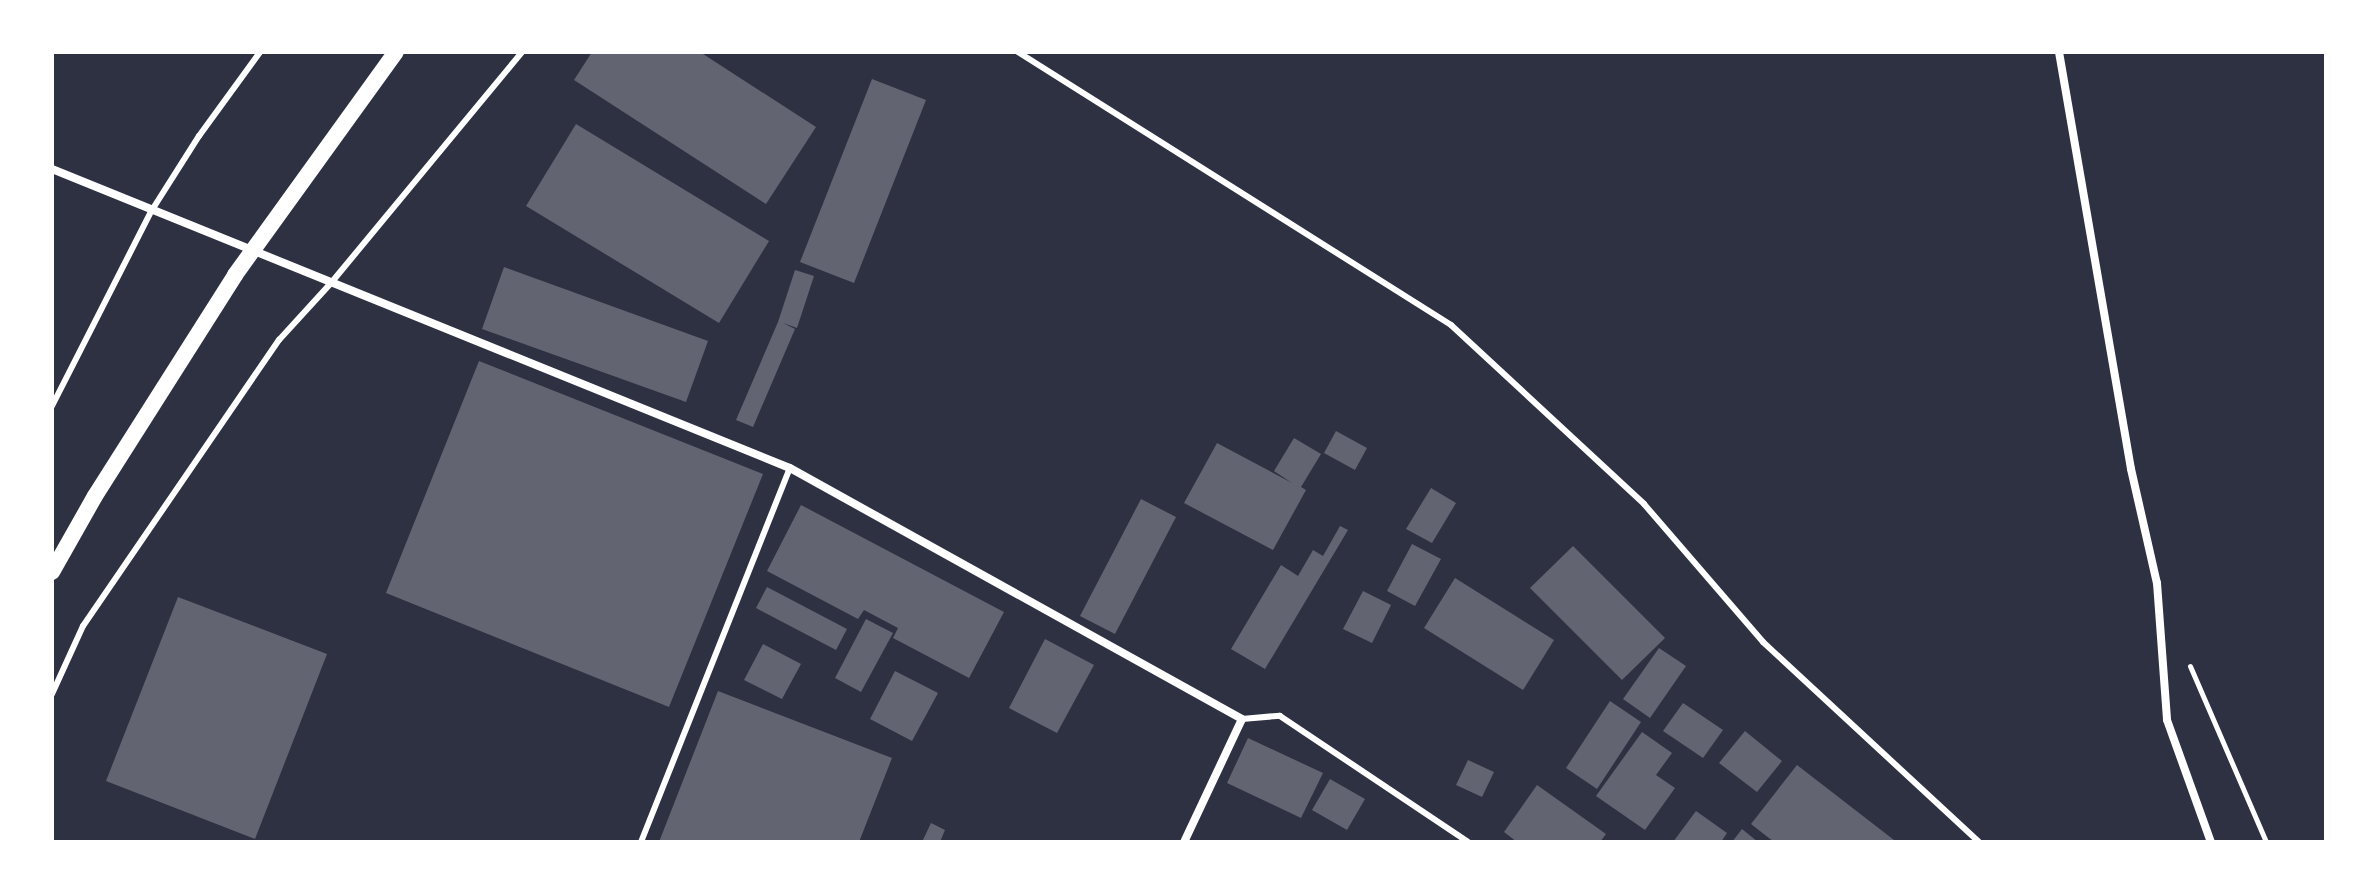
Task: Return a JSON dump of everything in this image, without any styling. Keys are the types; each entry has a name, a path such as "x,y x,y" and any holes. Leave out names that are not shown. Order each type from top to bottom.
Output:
{"main road":[{"path":"52,572 95,496 235,275 396,52"}],"street":[{"path":"2059,52 2131,469 2157,583 2167,720 2211,842"},
{"path":"52,169 790,468 1242,719 1184,842"}],"lane":[{"path":"52,406 152,210 199,136 260,52"},
{"path":"52,694 83,626 279,340 331,283 522,52"},
{"path":"1018,52 1451,325 1644,504 1763,642 1979,842"},
{"path":"641,842 790,468"},
{"path":"1242,719 1280,716 1468,842"}],"path":[{"path":"2206,704 2266,842"}],"building":[{"path":"592,52 700,52 816,127 766,204 574,80"},
{"path":"872,79 926,100 854,283 800,262"},
{"path":"576,124 769,241 719,323 526,206"},
{"path":"504,267 708,341 686,402 482,329"},
{"path":"795,270 814,276 797,328 783,323 795,329 753,427 736,420 778,322"},
{"path":"479,361 763,474 669,707 386,593"},
{"path":"1336,431 1367,448 1355,470 1324,453"},
{"path":"1294,438 1321,454 1301,487 1306,490 1273,550 1184,503 1217,443 1292,483 1274,471"},
{"path":"1431,488 1456,503 1432,543 1406,529"},
{"path":"1141,499 1176,517 1115,634 1080,616"},
{"path":"801,505 1004,612 969,678 893,638 898,628 864,610 858,619 767,571"},
{"path":"1340,526 1348,530 1265,669 1231,649 1281,565 1298,576 1313,550 1323,556"},
{"path":"1412,544 1441,559 1415,606 1387,591"},
{"path":"1573,546 1665,638 1622,680 1530,588"},
{"path":"1455,578 1554,640 1523,690 1424,628"},
{"path":"767,587 847,629 836,650 756,608"},
{"path":"1363,591 1391,605 1372,643 1343,629"},
{"path":"178,597 327,654 255,839 106,781"},
{"path":"866,619 893,633 861,692 835,678"},
{"path":"1045,639 1094,665 1057,733 1009,708"},
{"path":"763,644 801,664 782,699 744,680"},
{"path":"1659,648 1686,666 1650,718 1623,699"},
{"path":"895,671 938,693 912,741 870,719"},
{"path":"718,691 892,758 859,842 659,842"},
{"path":"1610,701 1641,722 1597,789 1566,768"},
{"path":"1683,703 1723,730 1703,758 1663,731"},
{"path":"1745,731 1782,761 1757,792 1719,763"},
{"path":"1642,732 1672,753 1656,775 1675,788 1645,830 1596,796"},
{"path":"1248,738 1323,773 1301,818 1227,783"},
{"path":"1468,760 1494,772 1482,797 1456,785"},
{"path":"1797,765 1894,840 1774,842 1751,824"},
{"path":"1330,779 1365,799 1347,830 1312,810"},
{"path":"1537,785 1606,834 1600,842 1517,842 1504,832"},
{"path":"1696,811 1727,833 1721,842 1673,842"},
{"path":"931,823 945,830 940,842 922,842"},
{"path":"1742,829 1758,842 1732,842"}]}
